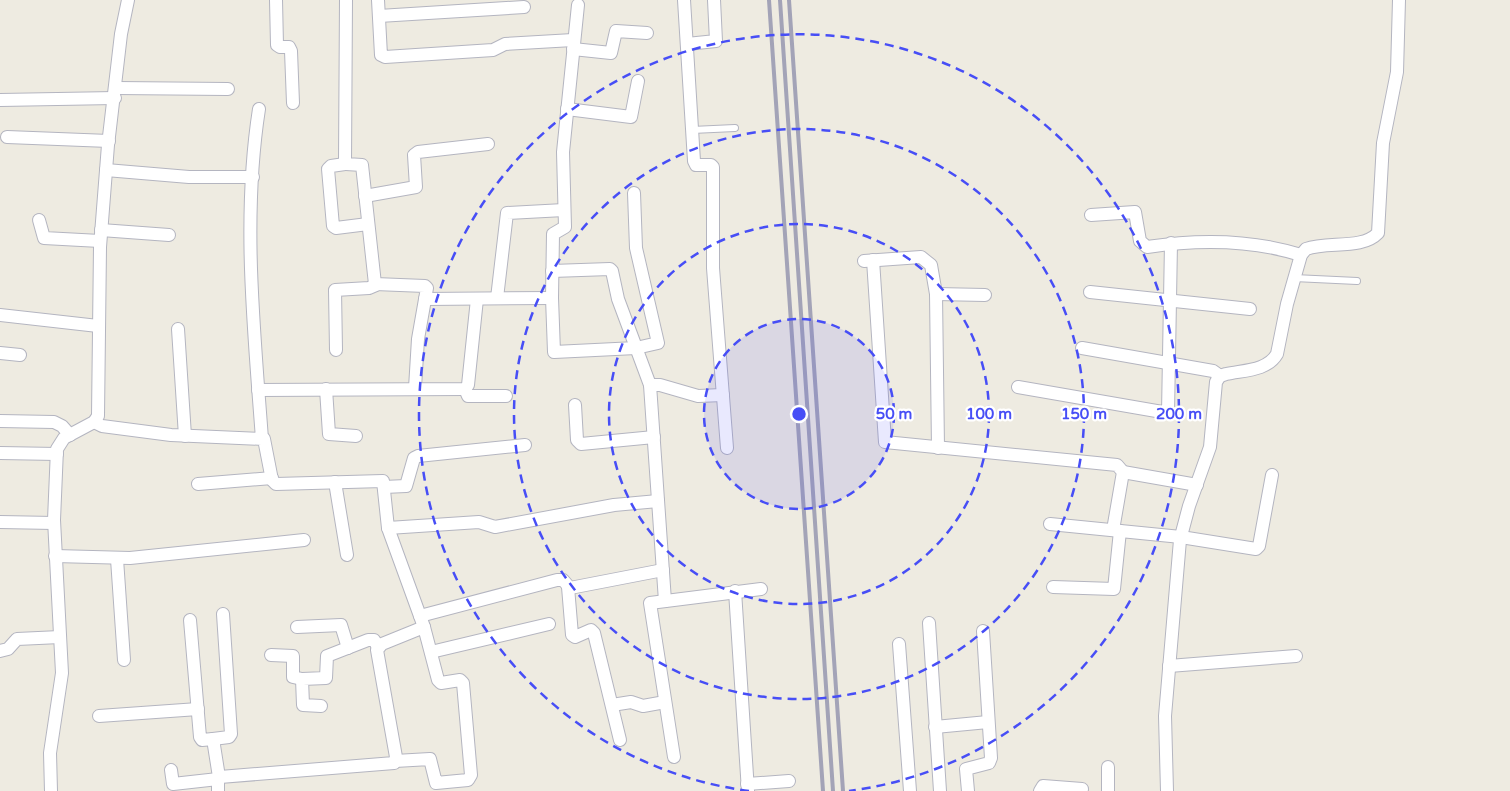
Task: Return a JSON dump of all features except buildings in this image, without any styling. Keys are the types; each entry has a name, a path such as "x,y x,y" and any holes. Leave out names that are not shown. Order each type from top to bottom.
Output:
{"street":[{"path":"52,791 50,753 62,673 54,523 57,454 59,443 94,422 98,416 101,236 106,170 121,34 128,0"},
{"path":"276,0 277,45 289,47 291,51 293,103"},
{"path":"345,164 346,0"},
{"path":"378,0 381,55 385,57 493,50 505,44 573,44 611,53 616,31 647,33"},
{"path":"684,0 695,163 714,167 713,268 728,448"},
{"path":"687,44 716,41 714,0"},
{"path":"1167,791 1165,716 1181,537 1210,447 1216,382 1220,376 1264,366 1273,361 1277,354 1300,254 1306,248 1372,239 1378,233 1383,143 1397,72 1399,0"},
{"path":"578,5 563,152 565,227 553,234 552,298 554,352 636,348 657,345 659,341 636,248 634,193"},
{"path":"379,16 524,7"},
{"path":"567,109 631,117 638,81"},
{"path":"0,100 228,89"},
{"path":"171,770 173,784 218,782 392,764 395,761 430,760 436,783 470,778 463,683 460,680 439,682 422,622 388,528 384,487 380,480 276,484 272,478 265,442 262,439 249,232 259,109"},
{"path":"7,137 109,142"},
{"path":"365,196 416,187 414,155 418,152 488,144"},
{"path":"368,224 336,228 333,226 328,169 345,164 362,164 376,285"},
{"path":"106,170 189,177 253,178"},
{"path":"498,298 507,214 564,210"},
{"path":"1091,216 1134,211 1142,244 1147,247 1171,243 1247,243 1273,246 1300,254"},
{"path":"39,220 44,238 169,234"},
{"path":"1018,387 1166,414 1170,412 1171,243"},
{"path":"938,448 936,294 934,274 928,260 921,257 868,260 884,440 887,443 938,448 1117,465 1123,472 1197,485"},
{"path":"552,271 611,270 618,299 650,385 665,600"},
{"path":"336,350 334,290 369,288 376,285 425,286 427,288 418,338 415,388"},
{"path":"1090,292 1250,309"},
{"path":"936,294 984,295"},
{"path":"465,389 468,386 477,298"},
{"path":"425,299 552,298"},
{"path":"0,315 98,326"},
{"path":"178,329 185,436"},
{"path":"1082,348 1214,371 1220,376"},
{"path":"0,353 20,355"},
{"path":"650,385 660,385 698,396 723,395"},
{"path":"258,390 465,389"},
{"path":"465,389 468,396 506,396"},
{"path":"326,390 329,434 356,436"},
{"path":"575,405 577,440 581,444 654,437"},
{"path":"0,421 54,422 62,426 70,435"},
{"path":"94,422 102,426 185,436 262,439"},
{"path":"384,487 406,486 414,458 418,456 525,445"},
{"path":"0,453 57,454"},
{"path":"1053,587 1114,589 1116,531 1123,472"},
{"path":"1050,524 1181,537 1256,549 1259,546 1272,475"},
{"path":"198,484 272,478"},
{"path":"335,482 347,555"},
{"path":"388,528 479,522 495,526 614,505 658,501"},
{"path":"0,522 54,523"},
{"path":"55,556 73,555 117,559 304,540"},
{"path":"117,559 124,660"},
{"path":"568,587 663,570"},
{"path":"378,647 422,622 557,580 563,580 568,587 572,635 575,637 591,630 594,633 620,740"},
{"path":"674,757 650,605 652,602 665,600 761,589"},
{"path":"735,591 748,788 789,781"},
{"path":"190,620 200,737 202,740 229,737 232,734 223,614"},
{"path":"929,623 940,791"},
{"path":"297,627 341,624 348,648"},
{"path":"431,652 549,624"},
{"path":"968,791 966,769 989,762 992,758 988,722 984,631"},
{"path":"0,651 8,649 17,639 60,637"},
{"path":"271,655 293,656 292,677 302,679 326,678 326,657 372,639 378,647 377,653 395,761"},
{"path":"899,644 910,791"},
{"path":"1170,666 1296,656"},
{"path":"302,679 303,705 321,706"},
{"path":"612,705 631,702 643,706 665,702"},
{"path":"99,716 198,709"},
{"path":"936,727 988,722"},
{"path":"213,739 218,782"},
{"path":"1108,767 1108,791"},
{"path":"1040,791 1043,786 1082,789"}],"lane":[{"path":"692,130 735,128"},
{"path":"1294,278 1357,281"}],"railway":[{"path":"769,0 823,791"},
{"path":"780,0 833,791"},
{"path":"789,0 843,791"}]}
